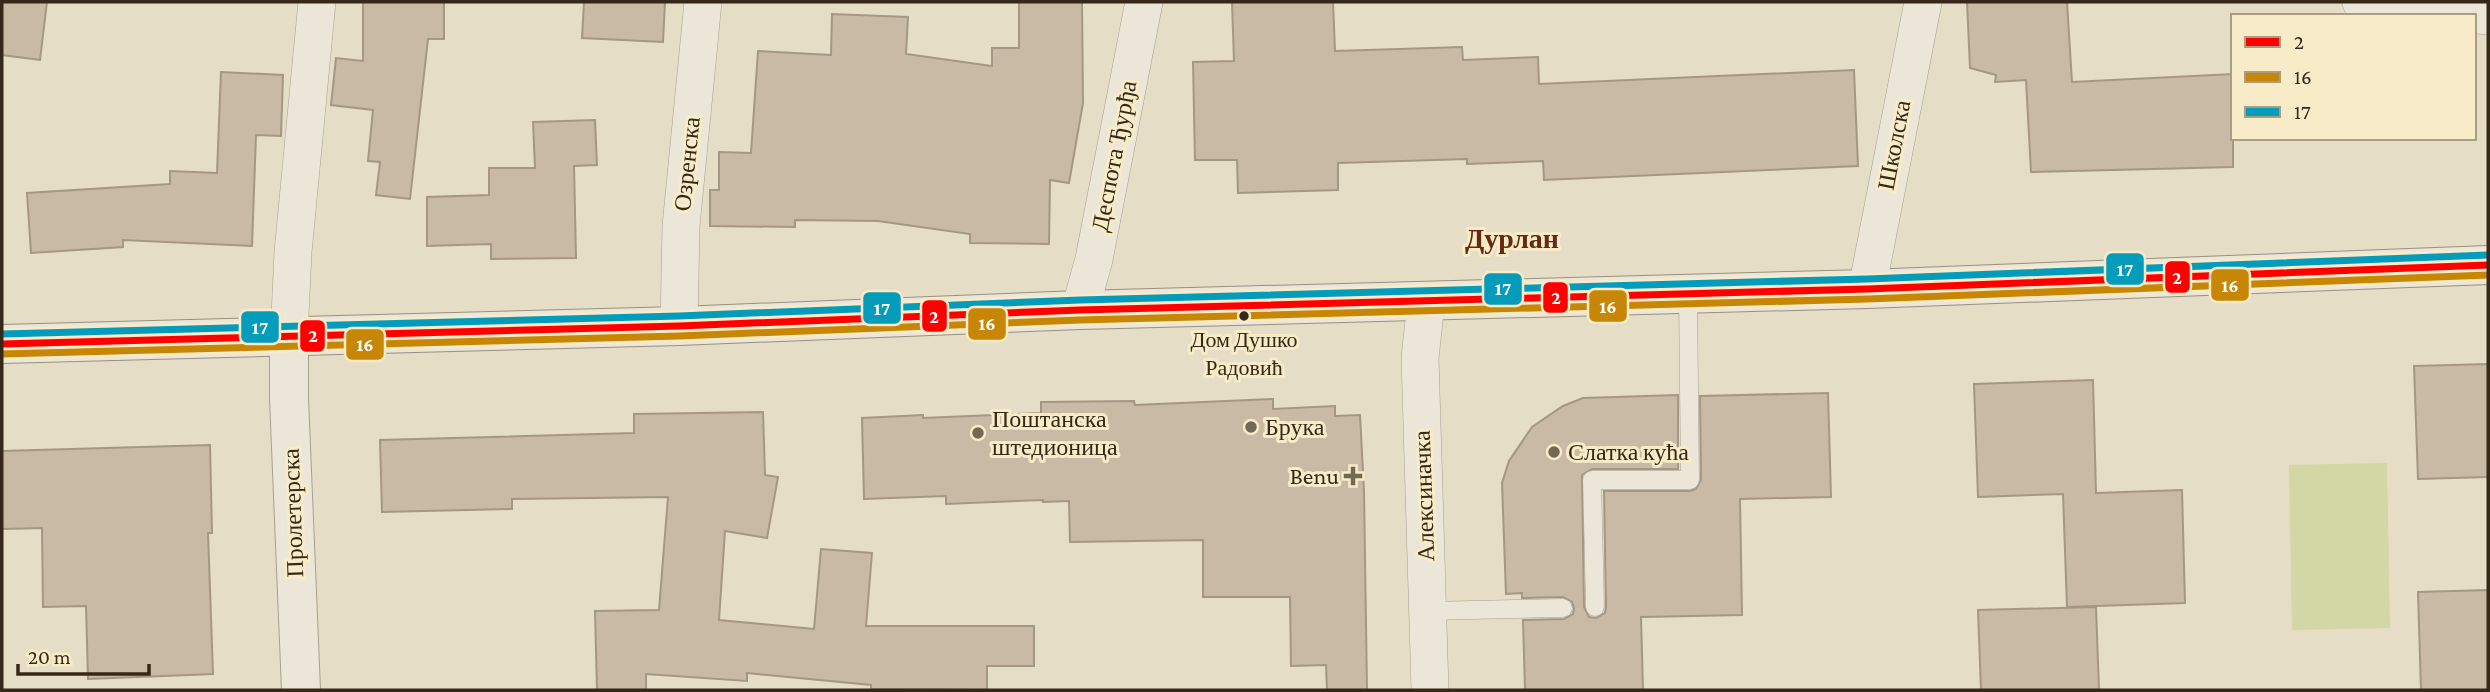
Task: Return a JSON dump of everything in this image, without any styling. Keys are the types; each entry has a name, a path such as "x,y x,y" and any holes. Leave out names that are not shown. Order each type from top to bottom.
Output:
{"main road":[{"path":"2,344 679,326 1080,310 1867,289 2488,265"},
{"name":"Пролетерска","path":"289,337 301,690"}],"street":[{"path":"289,337 293,252 317,2"},
{"name":"Озренска","path":"679,326 681,226 704,2"},
{"name":"Деспота Ђурђа","path":"1080,310 1094,259 1143,2"},
{"name":"Школска","path":"1867,289 1923,2"},
{"path":"2361,2 2470,14"},
{"name":"Алексиначка","path":"1426,302 1420,358 1430,690"}],"lane":[{"path":"1595,607 1592,480 1690,480 1688,294"},
{"path":"1427,611 1563,608"}],"green space":[{"path":"2387,463 2390,628 2292,630 2289,465"}],"building":[{"path":"2,2 47,2 40,60 2,55"},
{"path":"363,2 444,2 444,39 428,39 410,199 376,195 380,162 368,161 373,110 331,105 336,58 363,61"},
{"path":"584,2 665,2 663,42 582,38"},
{"path":"1019,2 1082,2 1083,103 1069,183 1050,180 1049,244 970,243 970,234 878,221 795,220 795,227 710,226 710,190 719,190 719,152 751,153 758,51 831,55 832,14 908,17 906,54 992,66 992,48 1019,48"},
{"path":"1232,2 1333,2 1335,51 1462,47 1463,60 1538,57 1539,84 1854,70 1858,166 1544,180 1543,161 1467,164 1467,159 1338,163 1338,190 1238,193 1237,160 1195,160 1193,62 1234,61"},
{"path":"1967,2 2067,2 2072,82 2231,74 2233,167 2031,172 2026,80 1995,82 1996,75 1970,68"},
{"path":"221,72 283,75 281,136 256,135 252,246 123,240 123,247 31,253 27,193 170,184 170,171 217,173"},
{"path":"595,120 597,165 574,166 576,258 491,259 491,244 427,246 427,197 489,195 489,168 535,168 533,122"},
{"path":"2488,364 2488,477 2418,479 2414,366"},
{"path":"2093,380 2096,493 2182,490 2185,603 2067,607 2063,494 1978,497 1974,384"},
{"path":"1828,393 1831,497 1740,499 1742,615 1641,617 1643,690 1525,690 1523,620 1564,619 1573,614 1574,608 1572,602 1563,597 1522,598 1522,593 1506,594 1502,483 1509,461 1532,427 1563,406 1583,398 1678,395 1678,469 1592,469 1582,475 1584,607 1589,617 1596,618 1605,613 1606,607 1604,491 1696,489 1701,480 1700,396"},
{"path":"1273,399 1273,409 1335,406 1335,416 1360,415 1367,690 1327,690 1326,665 1291,666 1290,597 1203,597 1203,540 1070,542 1069,501 946,504 946,496 864,499 862,418 1041,413 1041,402 1134,401 1135,405"},
{"path":"763,412 765,475 778,477 767,538 725,531 719,620 814,629 821,549 872,553 866,626 1034,626 1034,666 987,666 987,690 871,689 871,685 747,673 747,681 646,674 646,690 597,690 595,611 659,610 668,497 512,499 512,509 382,512 380,440 634,433 634,414"},
{"path":"210,445 212,533 208,533 213,674 88,679 86,606 43,607 42,528 2,529 2,451"},
{"path":"2488,590 2488,690 2421,690 2418,592"},
{"path":"2096,607 2099,690 1981,690 1978,610"}],"transit line":[{"name":"17","path":"2,334 679,316 1080,300 1867,279 2488,255"},
{"name":"2","path":"2,344 679,326 1080,310 1867,289 2488,265"},
{"name":"16","path":"2,354 679,336 1080,320 1867,299 2488,275"}],"place":[{"name":"Дом Душко Радовић","path":"1244,316"},
{"name":"Брука","path":"1251,427"},
{"name":"Поштанска штедионица","path":"978,433"},
{"name":"Слатка кућа","path":"1554,452"},
{"name":"Benu","path":"1353,476"}],"district":[{"name":"Дурлан","path":"1512,238"}]}
